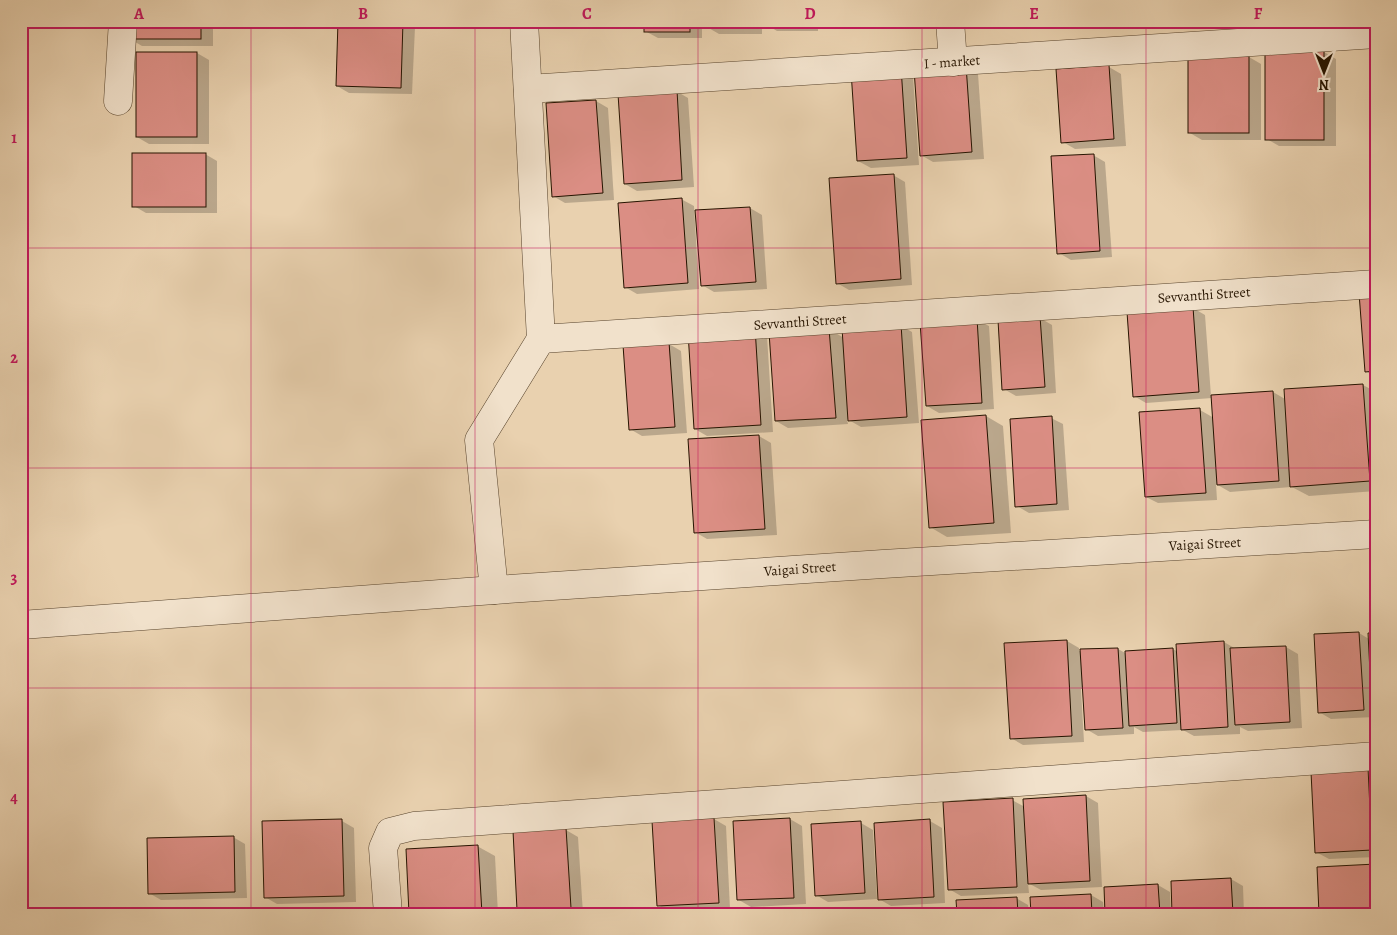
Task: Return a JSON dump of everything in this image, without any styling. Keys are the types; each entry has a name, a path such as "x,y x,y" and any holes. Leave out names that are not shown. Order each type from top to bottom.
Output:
{"street":[{"path":"118,101 123,21"},
{"path":"494,590 479,440 541,338 524,21"},
{"name":"I - market","path":"950,21 953,62"},
{"name":"I - market","path":"528,89 1376,34"},
{"name":"Sevvanthi Street","path":"541,338 1376,284"},
{"name":"Vaigai Street","path":"21,625 494,590 1376,534"},
{"path":"388,914 382,848 390,832 414,826 1376,756"}],"building":[{"path":"129,21 201,21 201,39 129,39"},
{"path":"338,21 403,21 401,88 336,86"},
{"path":"644,21 690,21 690,32 644,32"},
{"path":"706,21 750,21 750,28 706,28"},
{"path":"763,21 807,21 807,24 763,25"},
{"path":"1265,50 1324,50 1324,140 1265,140"},
{"path":"136,52 197,52 197,137 136,137"},
{"path":"1188,56 1249,56 1249,133 1188,133"},
{"path":"966,65 972,152 920,156 914,69"},
{"path":"1109,65 1114,139 1061,143 1056,69"},
{"path":"901,67 907,158 857,161 851,71"},
{"path":"677,90 682,180 624,184 618,94"},
{"path":"596,100 603,193 552,197 546,103"},
{"path":"132,153 206,153 206,207 132,207"},
{"path":"1094,154 1100,251 1057,254 1051,156"},
{"path":"894,174 901,279 836,284 829,178"},
{"path":"682,198 688,283 624,288 618,203"},
{"path":"750,207 756,282 701,286 695,210"},
{"path":"1376,292 1376,371 1365,372 1359,293"},
{"path":"1193,307 1199,392 1133,397 1127,312"},
{"path":"1040,316 1045,387 1002,390 998,320"},
{"path":"977,318 982,403 926,406 920,322"},
{"path":"901,324 907,417 848,421 842,328"},
{"path":"755,327 761,425 694,429 688,332"},
{"path":"829,328 836,418 775,421 769,332"},
{"path":"669,342 675,427 629,430 623,345"},
{"path":"1363,384 1370,481 1290,487 1284,389"},
{"path":"1273,391 1279,481 1217,485 1211,395"},
{"path":"1200,408 1206,493 1145,497 1139,412"},
{"path":"986,415 994,523 929,528 921,420"},
{"path":"1052,416 1057,504 1015,507 1010,419"},
{"path":"759,435 765,529 694,533 688,439"},
{"path":"1359,632 1364,710 1318,713 1314,634"},
{"path":"1368,633 1376,633 1376,711 1372,712"},
{"path":"1067,640 1072,736 1010,739 1004,643"},
{"path":"1224,641 1228,727 1181,730 1176,644"},
{"path":"1286,646 1290,722 1235,725 1230,648"},
{"path":"1118,648 1123,728 1085,730 1080,649"},
{"path":"1173,648 1177,723 1129,726 1125,651"},
{"path":"1368,768 1372,850 1315,853 1311,772"},
{"path":"1086,795 1090,881 1028,884 1023,799"},
{"path":"1013,798 1017,887 948,890 943,802"},
{"path":"714,818 719,903 657,906 652,821"},
{"path":"790,818 794,898 737,900 733,821"},
{"path":"342,819 344,896 264,898 262,821"},
{"path":"930,819 934,897 878,900 874,823"},
{"path":"861,821 865,893 815,896 811,824"},
{"path":"566,828 571,908 517,910 513,831"},
{"path":"234,836 235,892 148,894 147,838"},
{"path":"478,845 482,914 409,914 406,849"},
{"path":"1376,864 1376,914 1319,914 1317,867"},
{"path":"1231,878 1233,914 1172,914 1171,881"},
{"path":"1158,884 1160,914 1105,914 1104,887"},
{"path":"1091,894 1092,914 1031,914 1030,897"},
{"path":"1017,897 1018,914 957,914 956,900"},
{"path":"788,909 788,914 733,914 733,913"},
{"path":"868,910 868,914 806,914 806,913"}]}
